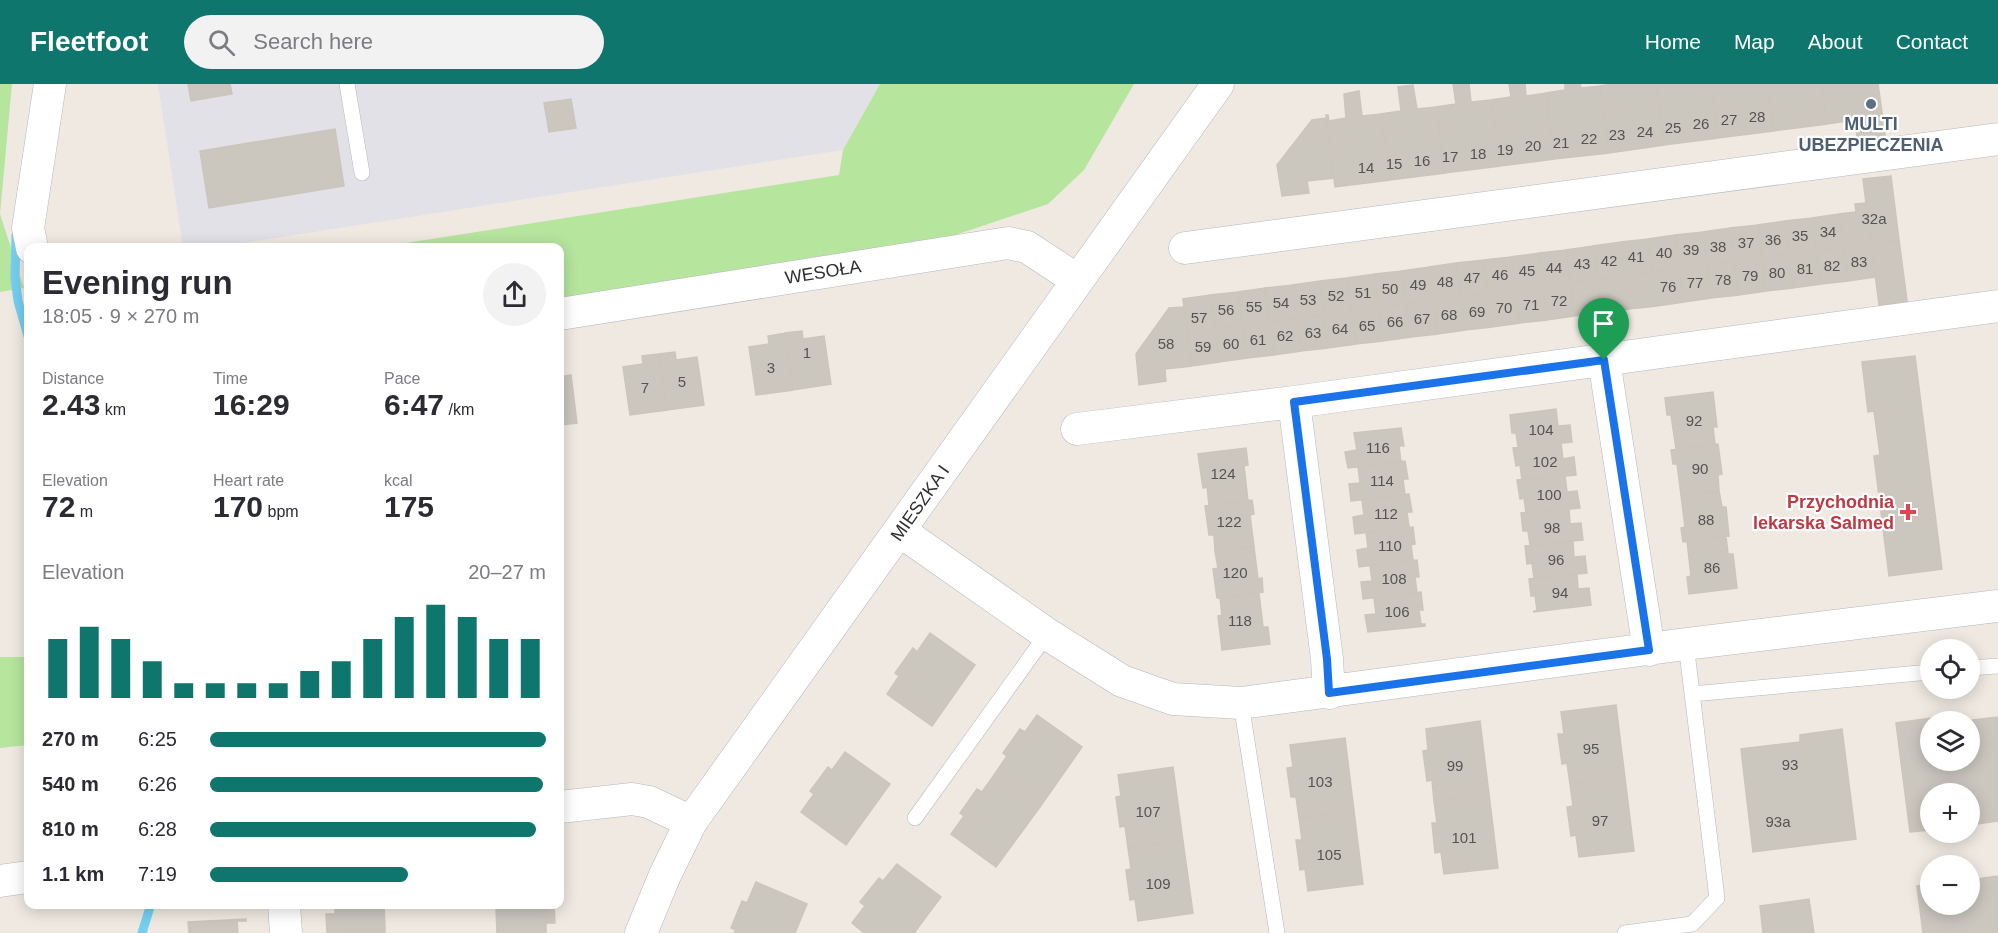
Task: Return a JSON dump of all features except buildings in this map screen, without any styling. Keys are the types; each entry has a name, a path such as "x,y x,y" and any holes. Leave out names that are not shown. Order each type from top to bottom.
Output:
{"street":[{"path":"31,243 28,228 50,84"},
{"name":"MIESZKA I","path":"641,933 665,875 691,822 1218,84"},
{"path":"1185,248 1998,139"},
{"name":"WESOŁA","path":"564,313 1008,243 1027,247 1077,280"},
{"path":"1077,429 1294,402 1998,306"},
{"path":"1604,360 1649,650"},
{"path":"1294,402 1327,659 1329,693"},
{"path":"900,531 1047,634 1122,681 1173,699 1241,703 1686,644 1998,606"},
{"path":"564,807 632,799 649,802 691,822"},
{"path":"0,881 24,878"},
{"path":"284,909 286,933"}],"lane":[{"path":"347,84 362,172"},
{"path":"915,818 1047,634"},
{"path":"1625,933 1692,924 1717,898 1686,644"},
{"path":"1980,668 1998,666"},
{"path":"1692,694 1920,673"},
{"path":"1241,703 1277,933"}],"shaded area":[{"path":"158,84 880,84 843,150 242,243 182,243"}],"green space":[{"path":"0,84 12,84 0,214"},
{"path":"880,84 1134,84 1084,170 1048,204 886,258 564,305 564,243 406,243 839,175 843,150"},
{"path":"0,214 24,288 0,292"},
{"path":"0,657 24,657 24,745 0,748"}],"waterway":[{"path":"16,235 15,278 24,322"},
{"path":"142,933 149,909"}],"place":[{"name":"MULTI UBEZPIECZENIA","path":"1871,104"},
{"name":"Przychodnia lekarska Salmed","path":"1908,512"}],"route":[{"path":"1604,360 1649,650 1329,693 1327,659 1294,402 1604,360"}]}
